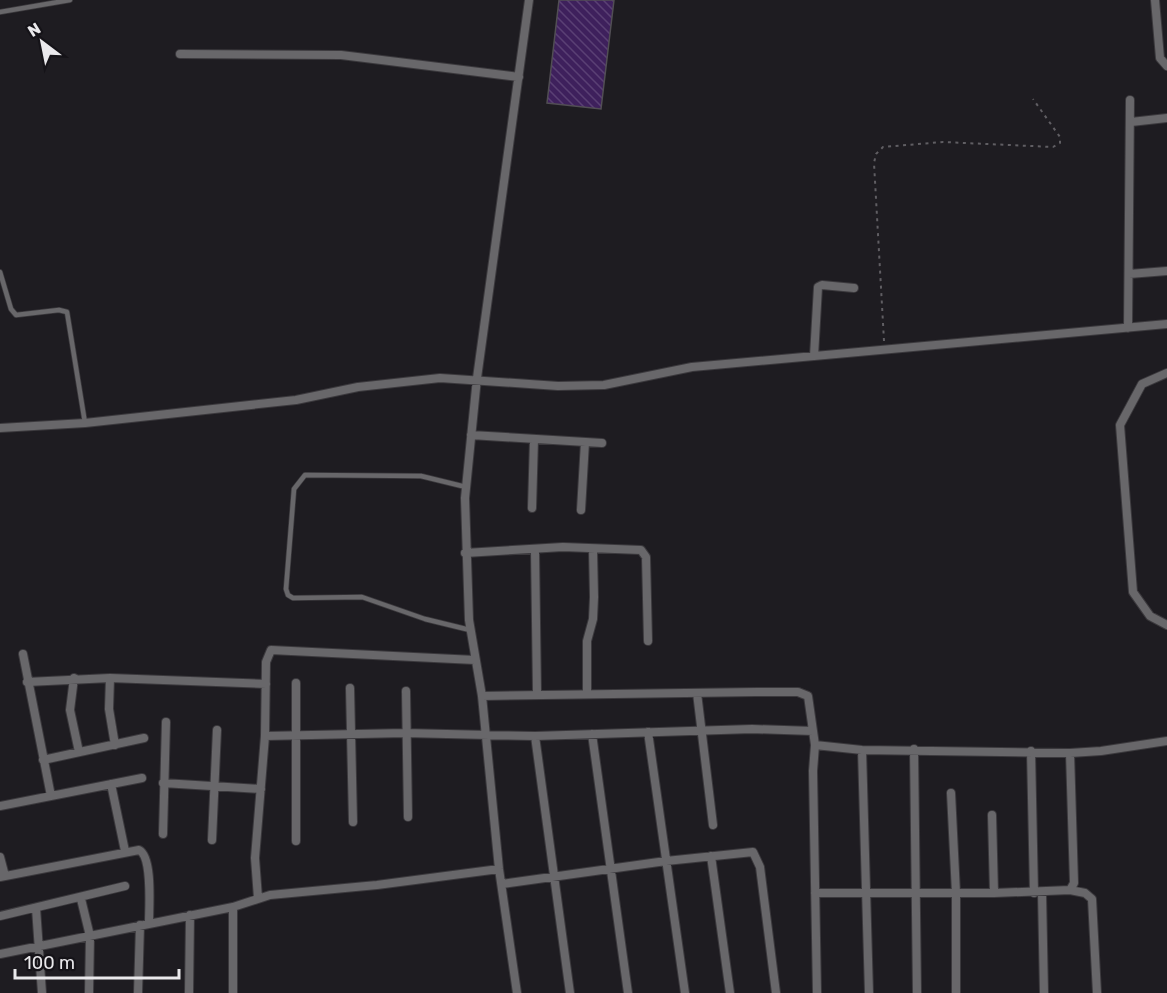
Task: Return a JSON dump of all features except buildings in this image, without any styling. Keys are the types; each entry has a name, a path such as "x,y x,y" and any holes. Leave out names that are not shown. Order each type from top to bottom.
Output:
{"street":[{"path":"517,993 499,868 482,696 470,630 465,553 466,487 477,378 529,0"},
{"path":"1155,0 1160,57 1167,66"},
{"path":"180,54 341,55 519,77"},
{"path":"1128,328 1130,100"},
{"path":"1131,122 1167,118"},
{"path":"1129,274 1167,271"},
{"path":"814,356 818,287 823,285 854,288"},
{"path":"0,428 85,423 296,400 389,382 447,377 530,384 604,385 692,367 1167,324"},
{"path":"1167,373 1142,384 1120,425 1133,592 1150,616 1167,625"},
{"path":"471,435 602,443"},
{"path":"532,508 534,439"},
{"path":"581,510 585,442"},
{"path":"465,553 563,547 645,552 648,641"},
{"path":"535,550 537,693"},
{"path":"587,693 587,641 593,619 594,597 593,550"},
{"path":"258,897 255,858 265,736 268,654 275,649 476,660"},
{"path":"23,654 51,796"},
{"path":"74,678 70,710 79,752"},
{"path":"27,681 110,678 266,684"},
{"path":"110,678 109,709 115,745"},
{"path":"296,683 296,841"},
{"path":"350,688 353,822"},
{"path":"406,691 408,817"},
{"path":"482,696 537,693 803,693 810,700 815,745 813,771 817,993"},
{"path":"697,693 713,825"},
{"path":"163,834 166,722"},
{"path":"212,840 217,730"},
{"path":"265,736 405,733 535,736 702,730 813,731"},
{"path":"648,732 685,993"},
{"path":"592,734 628,993"},
{"path":"535,736 570,993"},
{"path":"43,760 144,738"},
{"path":"815,745 861,750 1070,753 1101,751 1167,741"},
{"path":"914,749 917,993"},
{"path":"861,750 869,993"},
{"path":"1031,751 1044,993"},
{"path":"1070,753 1074,883 1070,890"},
{"path":"0,806 142,778"},
{"path":"164,783 261,789"},
{"path":"111,784 125,851"},
{"path":"951,794 956,893 956,993"},
{"path":"992,815 994,893"},
{"path":"0,857 2,877 139,850 146,856 149,923"},
{"path":"502,884 610,868 745,851 753,852 758,858 776,993"},
{"path":"711,856 730,993"},
{"path":"0,954 233,907 258,897 499,868"},
{"path":"0,916 81,899 125,886"},
{"path":"815,893 1038,893 1070,890 1090,895 1093,904 1097,993"},
{"path":"81,899 90,936 89,993"},
{"path":"233,907 233,993"},
{"path":"36,908 41,946 42,993"},
{"path":"189,993 190,915"},
{"path":"138,993 140,925"}],"lane":[{"path":"0,12 70,0"},
{"path":"0,272 11,309 16,315 59,310 67,312 85,423"},
{"path":"466,487 422,476 305,475 294,489 286,589 288,595 293,598 362,597 425,619 470,630"}],"path":[{"path":"884,350 874,163 876,154 883,147 943,142 1053,147 1060,143 1060,137 1033,99"}]}
